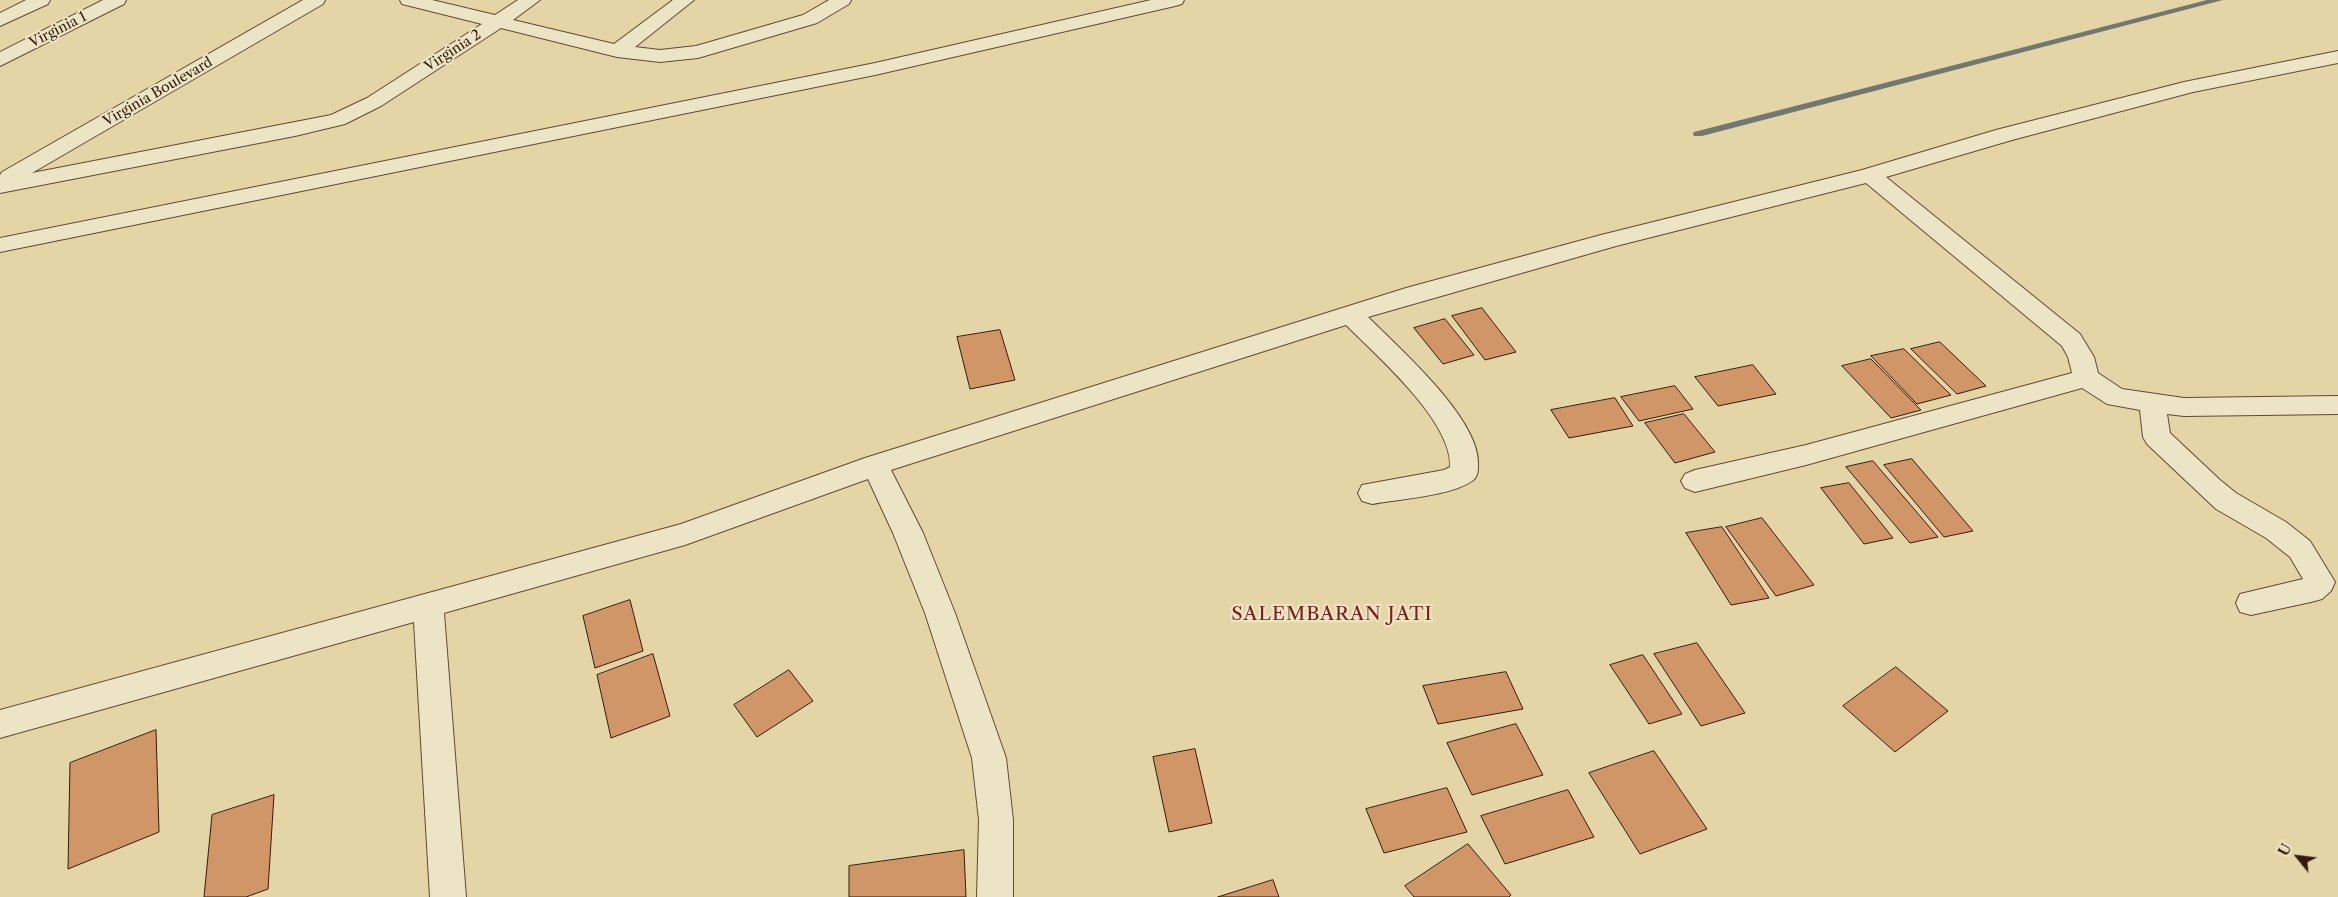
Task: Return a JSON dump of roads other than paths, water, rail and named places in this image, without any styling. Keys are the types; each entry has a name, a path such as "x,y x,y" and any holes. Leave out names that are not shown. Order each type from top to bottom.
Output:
{"street":[{"path":"0,20 42,0"},
{"name":"Virginia 1","path":"0,60 117,0"},
{"name":"Virginia Boulevard","path":"0,185 316,0"},
{"path":"409,0 616,51 660,56 698,52 810,19 841,1"},
{"name":"Virginia 2","path":"0,185 295,130 338,120 374,102 531,0"},
{"path":"616,51 685,0"},
{"path":"0,245 875,68 1175,0"},
{"path":"0,724 685,534 875,465 1415,294 1609,240 1870,175 2004,135 2191,86 2338,57"},
{"path":"1870,175 2071,340 2081,357 2086,378 2116,397 2184,407 2338,405"},
{"path":"1351,315 1404,367 1446,416 1462,446 1466,466 1464,473 1449,480 1372,493"},
{"path":"1695,481 1806,455 2086,378"},
{"path":"2152,402 2157,437 2226,501 2276,530 2300,549 2320,582 2311,590 2251,603"},
{"path":"875,465 908,534 940,613 989,758 996,820 995,897"},
{"path":"428,606 448,897"}],"waterway":[{"path":"1698,134 2218,0"}],"district":[{"name":"SALEMBARAN JATI","path":"1332,615"}]}
